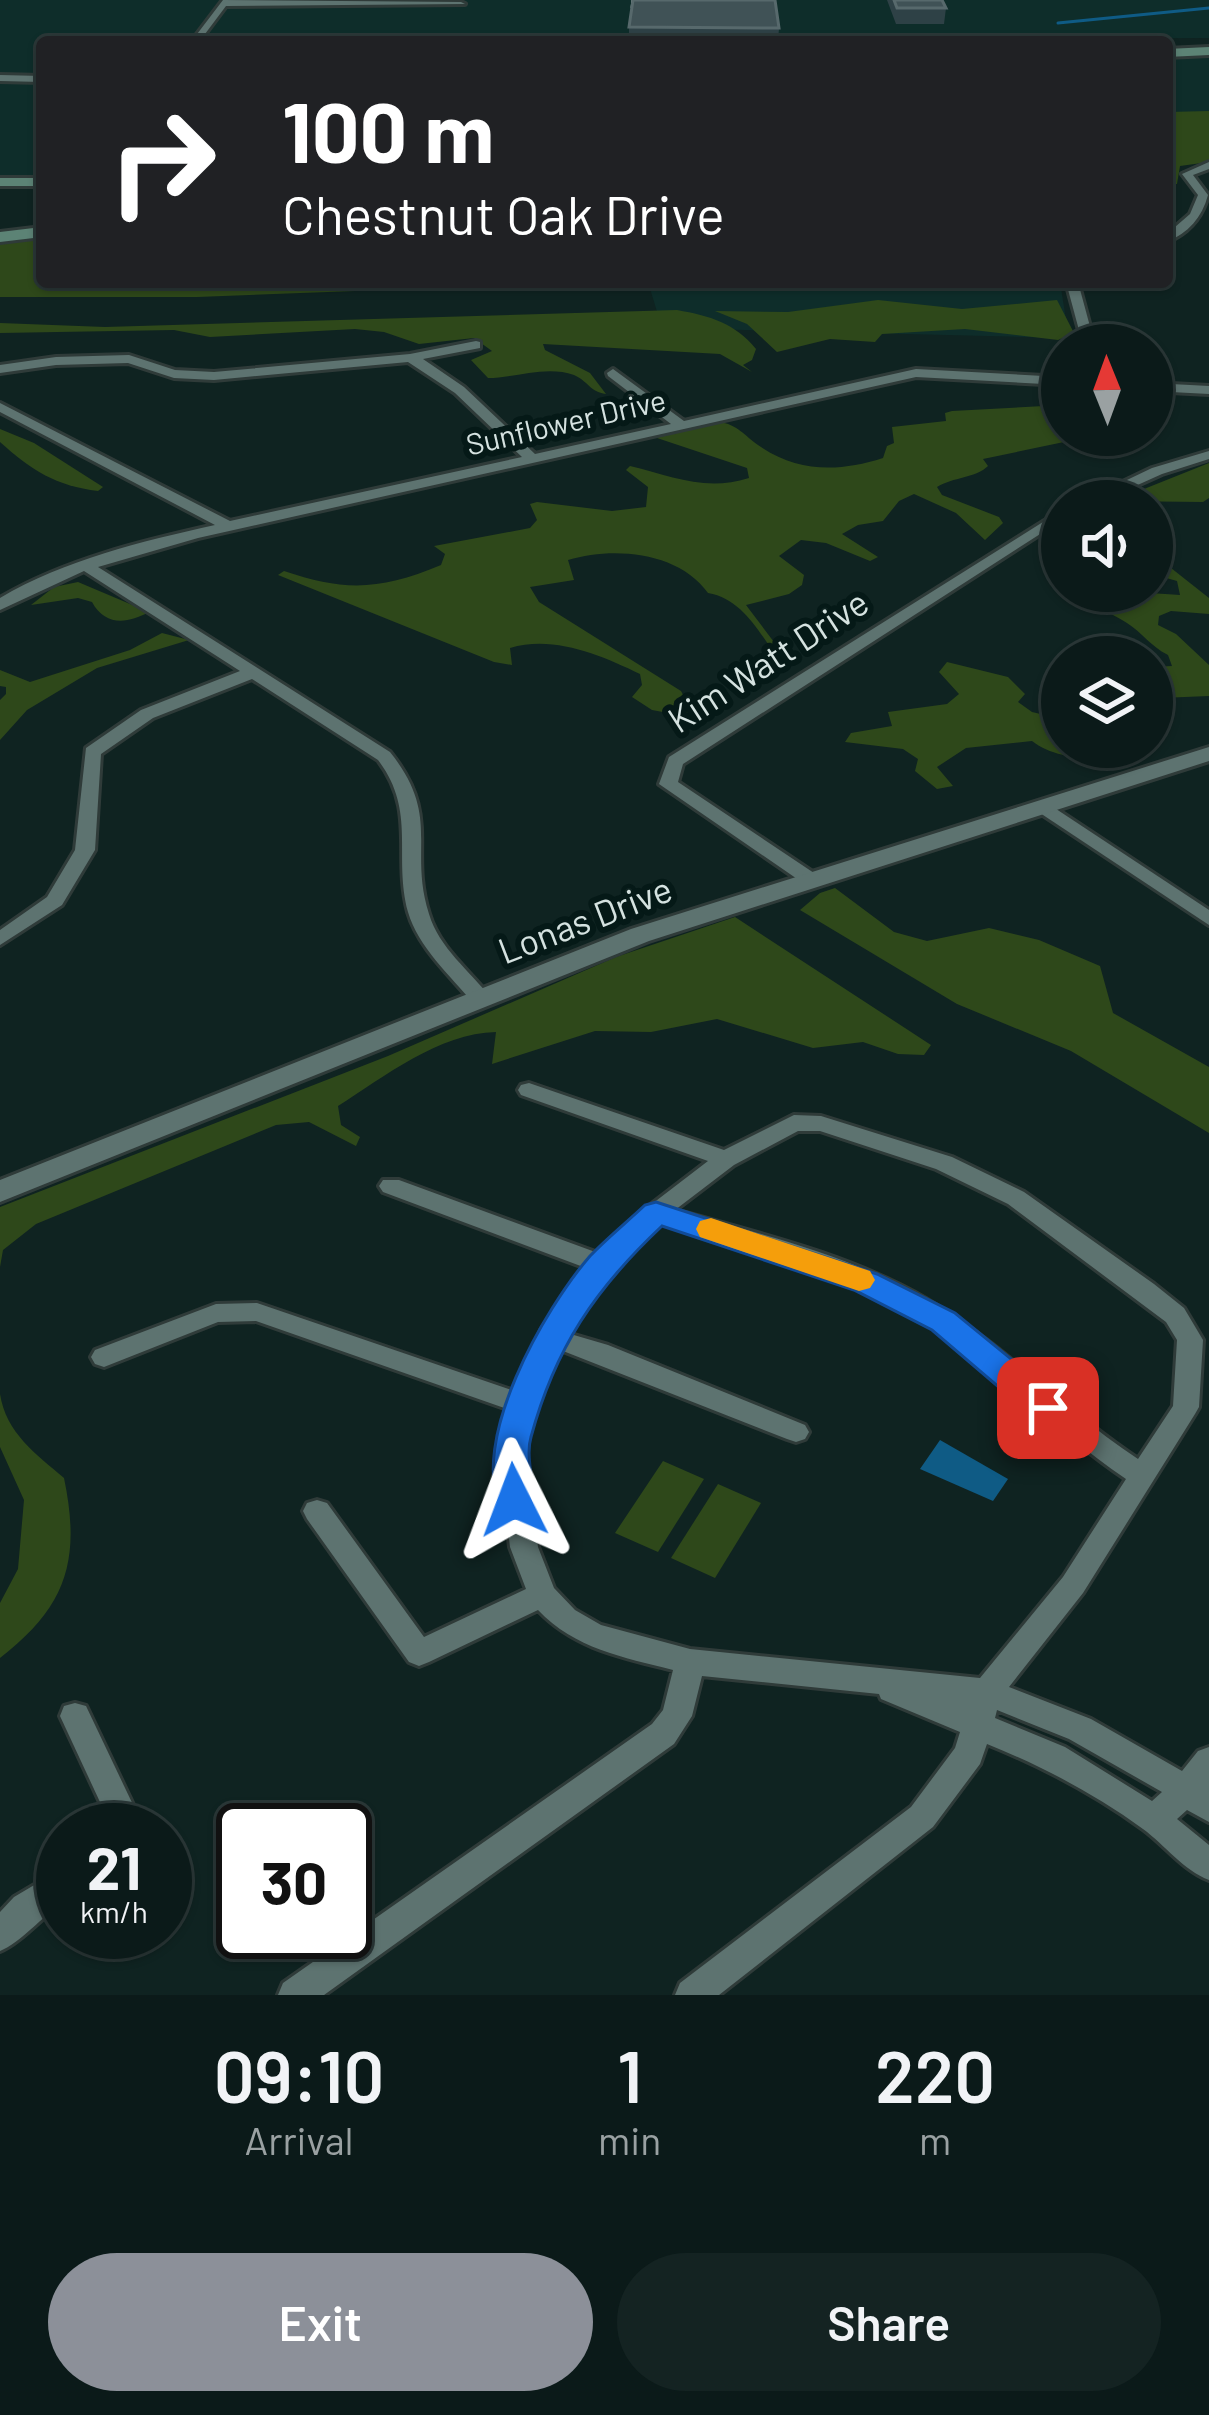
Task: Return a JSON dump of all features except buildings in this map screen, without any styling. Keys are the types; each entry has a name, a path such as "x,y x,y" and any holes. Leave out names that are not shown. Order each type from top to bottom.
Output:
{"main road":[{"path":"1173,50 1209,49"},
{"path":"0,182 36,182"},
{"path":"0,237 36,233"}],"street":[{"path":"200,36 226,2 461,4"},
{"path":"0,78 36,79"},
{"path":"1173,235 1202,202 1203,195 1187,174 1209,165"},
{"path":"1074,288 1083,324"},
{"path":"0,369 56,361 129,359 174,374 214,376 410,358 476,345"},
{"path":"410,358 430,366 482,407 501,434 532,458"},
{"name":"Sunflower Drive","path":"0,604 88,567 228,526 916,373 1041,381"},
{"path":"613,374 682,424"},
{"path":"1173,388 1209,390"},
{"path":"0,407 228,526"},
{"path":"1137,480 1209,455"},
{"name":"Kim Watt Drive","path":"810,879 668,784 675,760 1041,527"},
{"path":"88,567 384,756 405,777 414,805 411,885 422,922 480,998"},
{"path":"0,940 55,901 79,864 87,838 92,752 109,735 140,718 254,672"},
{"name":"Lonas Drive","path":"0,1192 640,935 1209,754"},
{"path":"1044,807 1209,919"},
{"path":"529,1090 726,1160"},
{"path":"692,1995 922,1817 969,1754 987,1692 1073,1585 1186,1407 1190,1340 1175,1315 1145,1290 1016,1198 944,1163 841,1130 794,1123 726,1160 656,1213 602,1264 550,1337 511,1443 514,1500 524,1547 542,1595 565,1619 593,1636 690,1662 987,1692 1080,1729 1198,1798"},
{"path":"391,1186 602,1264"},
{"path":"656,1213 866,1282 944,1322 1084,1440 1141,1475"},
{"path":"104,1357 216,1313 257,1312 523,1404"},
{"path":"550,1337 599,1352 796,1432"},
{"path":"317,1511 419,1652 542,1595"},
{"path":"295,1995 663,1734 676,1716 690,1662"},
{"path":"870,1680 1054,1757 1154,1819 1209,1864"},
{"path":"75,1716 116,1803"},
{"path":"1154,1819 1198,1798 1209,1761"},
{"path":"0,1935 36,1901"}],"shaded area":[{"path":"0,0 1209,0 1209,38 36,36 36,175 0,175"},
{"path":"1209,54 1209,129 1173,134 1173,56"},
{"path":"650,288 1061,288 1067,324 1041,324 1041,337 662,328"}],"green space":[{"path":"1209,111 1209,162 1180,166 1177,184 1173,184 1173,112"},
{"path":"36,239 36,288 436,288 197,297 0,297 0,244"},
{"path":"878,300 962,309 1057,300 1069,324 1041,324 1041,338 965,329 882,334 875,342 830,339 777,352 747,324 715,311 788,312"},
{"path":"677,310 711,318 739,333 756,349 752,360 743,365 752,372 720,354 543,344 545,350 590,373 606,394 563,372 488,378 471,360 492,351 474,338 419,344 384,332 355,329 210,337 174,330 0,333 0,323 105,327"},
{"path":"1041,406 1041,447 983,459 988,466 983,470 937,487 942,495 999,517 1003,523 985,540 956,513 914,494 899,501 883,521 858,525 842,534 878,557 870,561 826,543 801,540 779,556 804,575 802,585 789,594 746,605 780,650 771,648 728,600 708,593 680,569 644,556 605,553 568,560 574,580 530,587 539,602 681,691 695,718 652,710 632,697 642,685 640,674 593,654 527,645 510,648 512,665 494,662 278,575 284,571 345,585 381,583 441,565 445,554 434,546 530,528 537,520 530,504 612,511 646,507 648,487 626,470 630,466 703,483 749,478 747,468 654,437 695,425 725,423 788,461 835,467 883,458 887,446 894,443 892,427 946,421 945,413"},
{"path":"0,429 34,443 103,487 83,489 45,475 0,442"},
{"path":"1209,463 1209,498 1173,502 1173,480 1166,480"},
{"path":"1173,570 1209,598 1209,614 1173,611 1173,595 1180,595"},
{"path":"78,582 149,612 117,620 78,598 31,605 54,587"},
{"path":"1106,612 1169,612 1159,616 1158,625 1176,634 1209,665 1209,696 1173,698 1173,636 1142,636"},
{"path":"162,633 189,640 97,668 27,710 0,740 0,700 6,687 0,686 0,670 30,682 130,650"},
{"path":"947,662 1008,677 1025,694 1018,702 1041,714 1041,747 1032,741 966,748 937,767 953,786 937,789 915,771 918,759 903,749 845,742 851,733 892,726 888,712 947,704 959,694 939,672"},
{"path":"835,888 894,932 927,941 989,928 1039,940 1100,966 1113,1013 1209,1067 1209,1133 1071,1051 957,1004 800,910 820,893"},
{"path":"735,917 931,1045 924,1055 898,1054 863,1042 813,1048 717,1019 651,1032 595,1031 492,1064 496,1032 475,1034 413,1058 338,1106 341,1125 360,1137 356,1146 309,1122 276,1125 36,1224 3,1250 0,1267 0,1207 388,1056 616,957"},
{"path":"0,1394 16,1431 64,1478 71,1533 69,1557 54,1600 23,1639 0,1658 0,1603 18,1569 24,1500 0,1447"},
{"path":"663,1461 704,1479 658,1552 615,1533"},
{"path":"718,1484 761,1503 715,1578 671,1558"}],"water":[{"path":"940,1440 1008,1479 993,1501 920,1469"}],"waterway":[{"path":"1058,23 1209,8"}],"railway":[{"path":"632,8 633,0"}],"slow traffic":[{"path":"711,1229 859,1280"}],"route":[{"path":"514,1500 511,1443 550,1337 602,1264 656,1213 866,1282 944,1322 1048,1408"}]}
